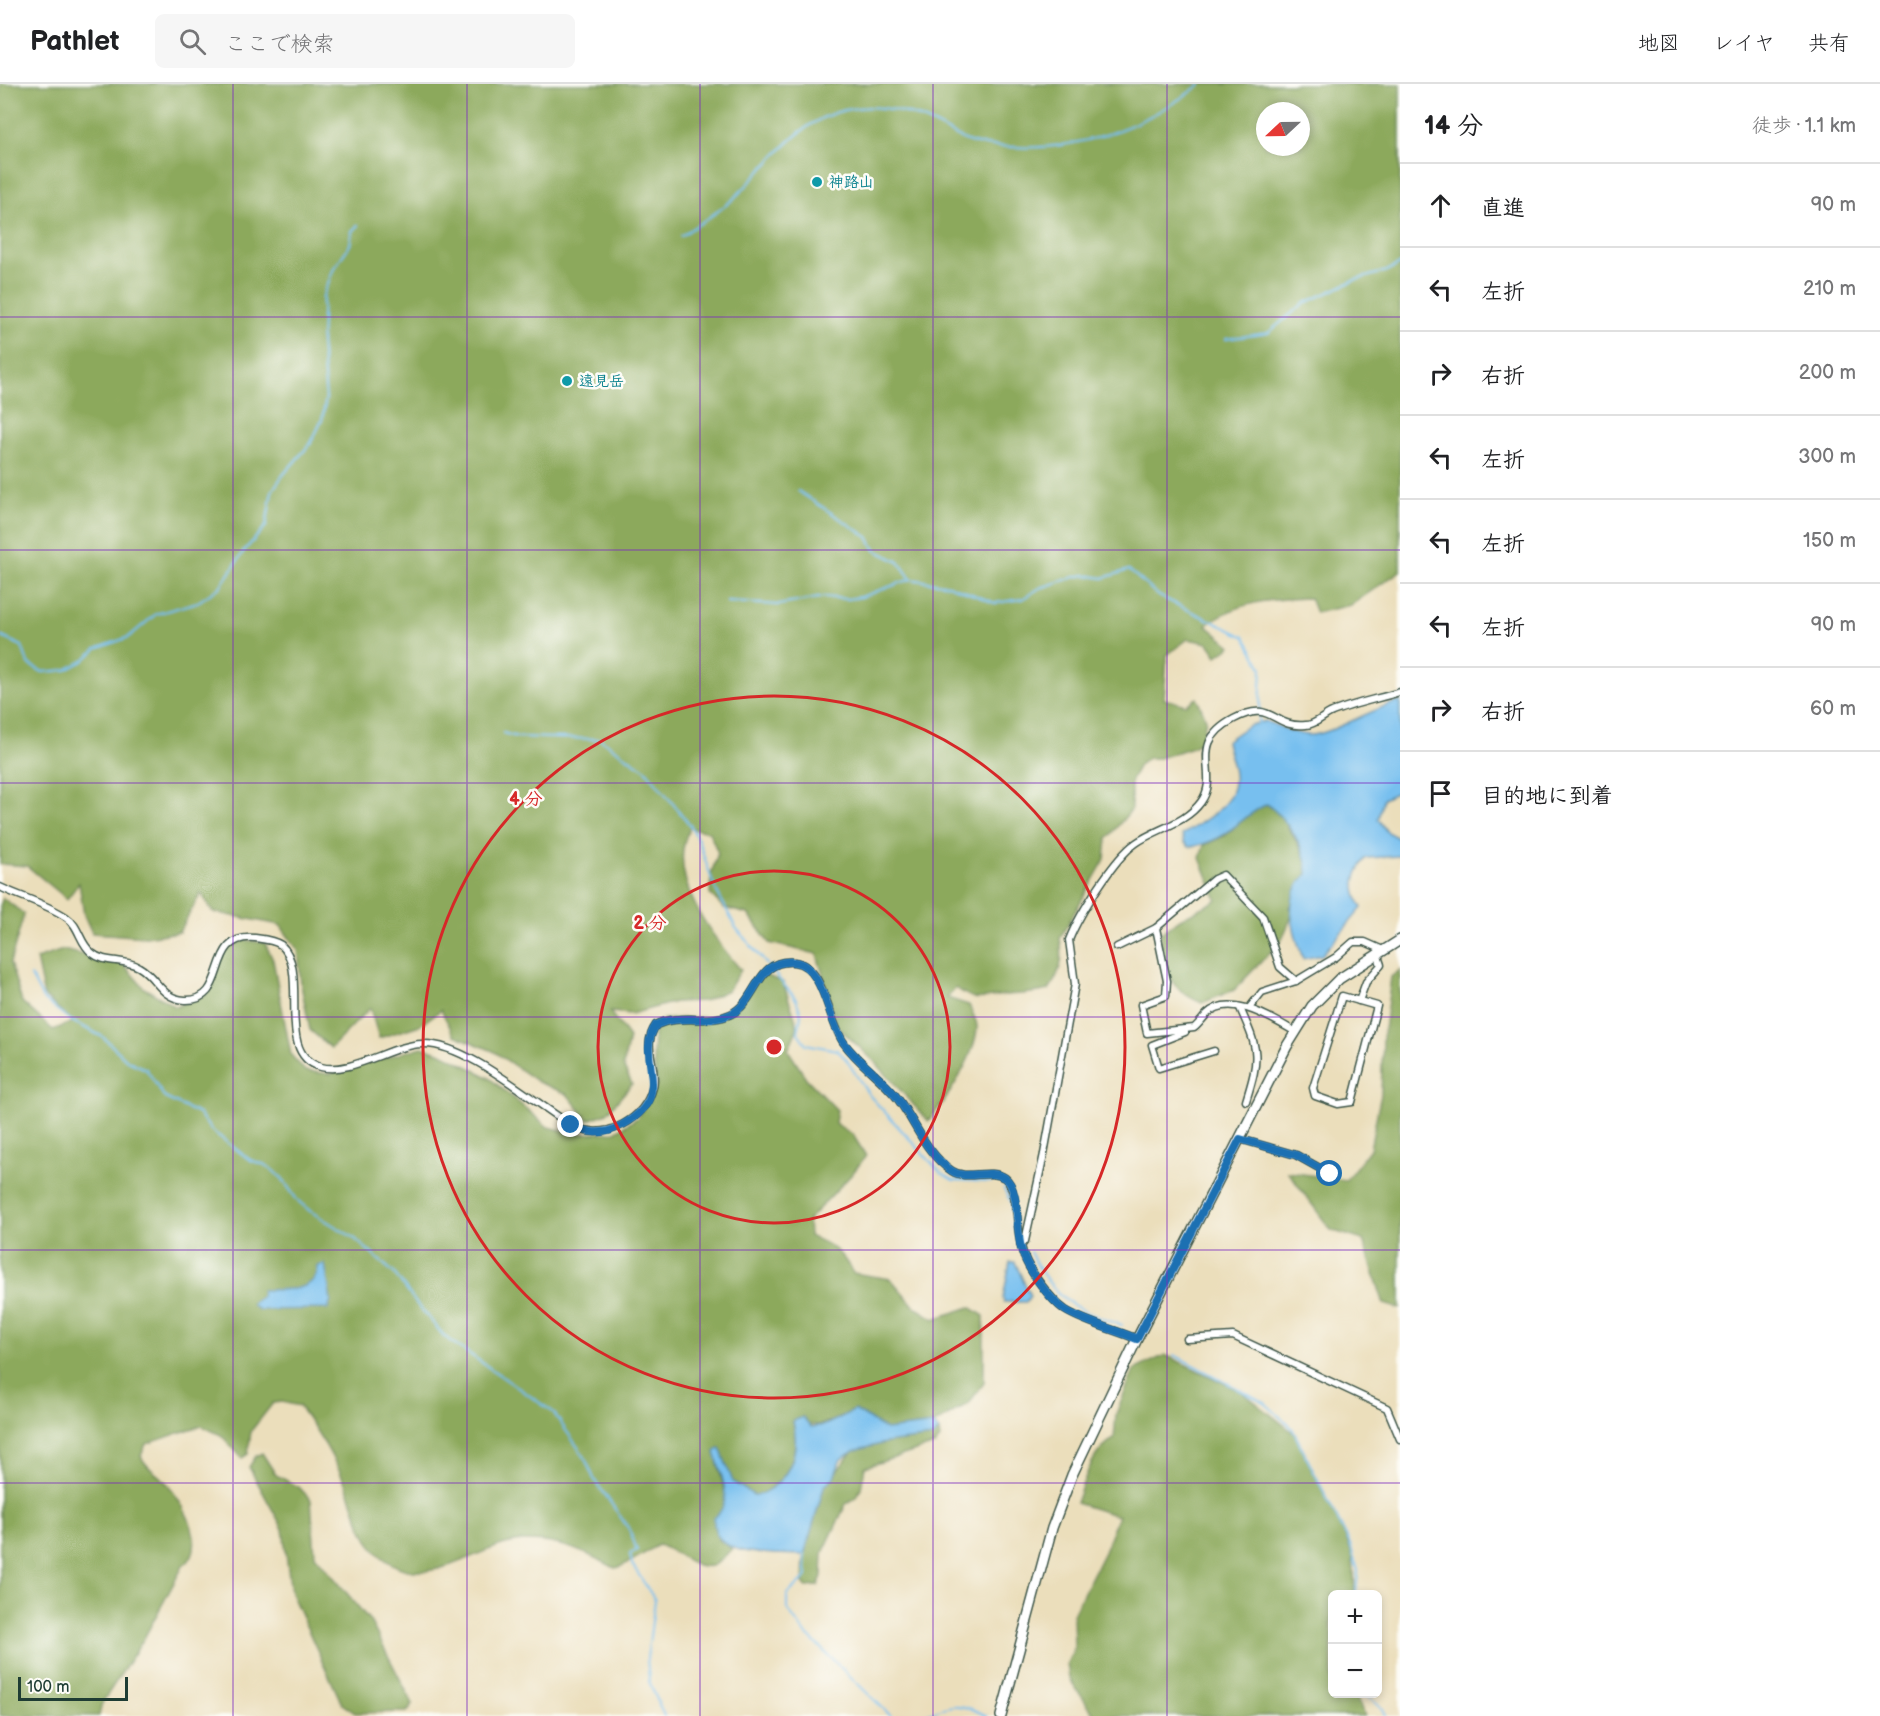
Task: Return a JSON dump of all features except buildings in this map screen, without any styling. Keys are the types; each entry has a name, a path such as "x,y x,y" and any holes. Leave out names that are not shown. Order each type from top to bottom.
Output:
{"street":[{"path":"1020,1246 1025,1241 1044,1154 1075,984 1069,940 1116,862 1136,843 1178,821 1202,800 1208,783 1206,759 1209,743 1217,730 1234,719 1253,711 1260,711 1267,712 1292,726 1309,725 1331,713 1400,692"},
{"path":"1117,947 1156,928 1214,879 1223,875 1263,917 1273,954 1280,967 1296,981"},
{"path":"0,887 64,915 77,927 86,948 98,958 136,965 165,993 184,1000 201,996 210,990 225,948 240,939 250,937 275,942 282,946 290,960 297,1039 304,1057 312,1063 333,1068 421,1044 445,1046 469,1058 576,1128 595,1132 613,1129 635,1118 650,1096 654,1085 649,1038 656,1025 674,1018 714,1018 730,1015 742,1005 763,973 770,967 783,962 804,964 816,976 844,1044 897,1098 938,1159 953,1173 965,1176 988,1174 1004,1178 1008,1182 1016,1202 1020,1246 1034,1276 1065,1310 1137,1339"},
{"path":"1156,928 1167,981 1166,996 1141,1005 1147,1033 1194,1028"},
{"path":"1001,1716 1053,1525 1072,1475 1137,1339 1296,1032 1312,1006 1339,979 1400,940"},
{"path":"1250,1007 1262,992 1296,981 1336,957 1353,942 1365,942 1380,951"},
{"path":"1359,1001 1366,982 1381,965 1380,951"},
{"path":"1342,996 1359,1001 1377,1006 1352,1102 1338,1104 1315,1096 1313,1088 1342,996"},
{"path":"1214,1051 1159,1068 1152,1045 1194,1028 1208,1013 1216,1009 1250,1007 1296,1032"},
{"path":"1240,1008 1257,1056 1246,1101"},
{"path":"1240,1139 1296,1155 1330,1174"},
{"path":"1187,1339 1233,1336 1301,1366 1387,1408 1400,1439"}],"green space":[{"path":"0,84 1400,84 1400,571 1351,605 1316,613 1310,598 1282,599 1243,606 1206,625 1231,646 1217,656 1208,643 1188,639 1167,655 1164,699 1186,705 1197,698 1206,719 1202,741 1193,747 1159,758 1148,758 1139,765 1131,780 1131,810 1107,839 1105,859 1060,938 1062,953 1060,965 1049,990 980,999 970,997 956,988 947,998 969,1005 977,1027 972,1051 966,1064 944,1101 928,1121 875,1062 837,1026 817,954 769,943 748,914 724,908 710,894 711,874 718,853 709,832 690,828 683,846 683,865 687,884 694,904 705,922 741,970 728,990 704,1001 675,1002 631,1014 610,1012 629,1038 623,1066 632,1084 607,1113 588,1120 567,1094 538,1082 493,1051 454,1035 441,1010 420,1025 379,1038 370,1008 331,1048 310,1030 301,985 298,950 280,925 213,912 201,893 179,932 146,937 92,933 84,915 79,883 67,899 27,866 0,864"},
{"path":"1267,804 1282,817 1308,861 1307,874 1290,907 1292,916 1281,941 1234,990 1202,1003 1181,991 1169,976 1163,957 1161,933 1180,919 1217,900 1200,858 1204,845 1226,835 1249,813"},
{"path":"3,898 24,914 10,963 22,1002 53,1030 73,1022 44,996 36,959 63,950 123,964 144,988 176,1007 206,994 225,948 245,940 265,943 273,960 291,1055 305,1071 330,1074 422,1047 442,1053 488,1077 548,1127 579,1134 615,1132 637,1118 657,1084 653,1056 654,1032 663,1019 712,1017 735,1010 762,974 783,982 798,1027 788,1050 806,1078 837,1110 835,1123 853,1135 866,1156 808,1220 809,1236 824,1242 835,1250 853,1273 891,1279 915,1307 934,1319 970,1307 984,1316 984,1383 969,1403 934,1424 886,1430 855,1410 818,1425 793,1421 795,1445 789,1467 776,1484 755,1496 733,1482 720,1449 715,1452 727,1501 719,1540 732,1549 719,1562 710,1566 695,1564 658,1545 615,1568 571,1548 537,1541 524,1541 506,1544 435,1570 417,1571 399,1568 382,1557 369,1542 336,1464 319,1434 299,1406 282,1402 273,1403 251,1431 248,1454 242,1458 221,1435 202,1426 181,1432 146,1444 141,1456 169,1486 182,1505 192,1527 194,1549 143,1640 102,1703 99,1716 0,1716 0,906"},
{"path":"1400,970 1400,1309 1384,1304 1363,1240 1331,1230 1288,1172 1346,1180 1370,1149 1381,1094 1383,1038 1391,977"},
{"path":"1165,1355 1241,1391 1295,1434 1344,1532 1353,1556 1355,1590 1328,1590 1328,1698 1357,1698 1365,1716 1095,1716 1069,1678 1067,1663 1074,1648 1073,1614 1104,1552 1118,1516 1076,1503 1094,1458 1106,1444 1114,1439 1116,1414 1134,1370"},
{"path":"939,1431 940,1439 935,1445 865,1467 861,1488 857,1496 846,1504 823,1553 822,1576 818,1586 806,1587 803,1582 804,1555 824,1487 853,1451 885,1443 932,1437"},
{"path":"262,1453 276,1475 299,1487 311,1500 315,1555 370,1621 413,1704 407,1712 355,1713 342,1704 291,1593 283,1529 249,1467 256,1456"}],"water":[{"path":"1400,701 1400,791 1383,799 1378,819 1387,832 1400,839 1400,856 1366,858 1358,871 1355,883 1356,895 1362,908 1322,955 1303,959 1291,915 1294,894 1307,874 1306,864 1295,835 1274,810 1267,804 1222,835 1202,844 1189,847 1182,835 1209,818 1231,795 1234,774 1226,741 1248,726 1265,721 1297,733 1318,734"},
{"path":"1010,1262 1015,1262 1030,1296 1026,1302 1004,1302"},
{"path":"325,1264 331,1301 328,1309 259,1310 251,1304 262,1296 262,1290 305,1286 316,1275 318,1266"},
{"path":"855,1410 886,1430 934,1424 939,1431 933,1437 885,1443 854,1451 841,1459 834,1477 824,1487 804,1555 747,1552 733,1548 722,1541 716,1532 714,1518 724,1504 725,1496 715,1452 720,1448 733,1482 755,1496 776,1484 789,1467 795,1445 793,1421 803,1417 811,1427 825,1425"}],"waterway":[{"path":"681,236 727,204 798,134 828,115 845,110 868,107 902,112 924,119 960,138 975,143 990,146 1037,147 1062,145 1111,133 1158,112 1201,84"},
{"path":"0,636 22,646 28,663 33,667 43,672 66,670 83,661 96,649 129,637 156,614 198,602 220,587 244,551 266,526 272,491 311,443 322,420 326,398 321,342 323,296 334,268 350,245 352,231 358,225"},
{"path":"1226,339 1268,333 1303,304 1355,280 1387,271 1400,264"},
{"path":"798,491 868,537 875,550 899,562 911,579 948,585 995,603 1022,599 1040,588 1074,577 1085,575 1103,578 1129,570 1159,596 1245,637 1262,668 1259,723"},
{"path":"727,602 779,605 824,597 847,599 861,597 911,579"},
{"path":"503,733 517,737 600,739 646,770 690,825 699,842 714,886 736,928 796,999 801,1014 798,1033 806,1044 837,1050 846,1059 869,1095 941,1173 953,1180 991,1182"},
{"path":"31,976 43,999 70,1020 103,1037 128,1061 146,1069 165,1098 199,1114 211,1130 250,1160 266,1165 282,1178 297,1200 310,1211 354,1238 394,1273 445,1337 553,1412 584,1456 594,1479 629,1529 637,1550 630,1554 632,1564 655,1600 647,1658 649,1681 664,1716"},
{"path":"1004,1189 1011,1203 1013,1230"},
{"path":"1030,1252 1047,1280 1066,1300 1090,1314 1122,1325"},
{"path":"1174,1355 1265,1403 1292,1428 1350,1544 1358,1571 1356,1590"},
{"path":"804,1555 807,1576 787,1595 787,1609 803,1631 891,1716"},
{"path":"1369,1698 1383,1709 1386,1716"},
{"path":"923,1716 955,1706 969,1708 987,1716"}],"place":[{"name":"神路山","path":"817,182"},
{"name":"遠見岳","path":"567,381"}],"route":[{"path":"571,1125 584,1131 605,1132 635,1118 650,1096 654,1085 648,1044 656,1025 674,1018 714,1018 730,1015 742,1005 763,973 770,967 783,962 804,964 816,976 844,1044 897,1098 938,1159 953,1173 965,1176 988,1174 1004,1178 1008,1182 1016,1202 1020,1246 1034,1276 1065,1310 1137,1339 1240,1139 1296,1155 1330,1174"}]}
